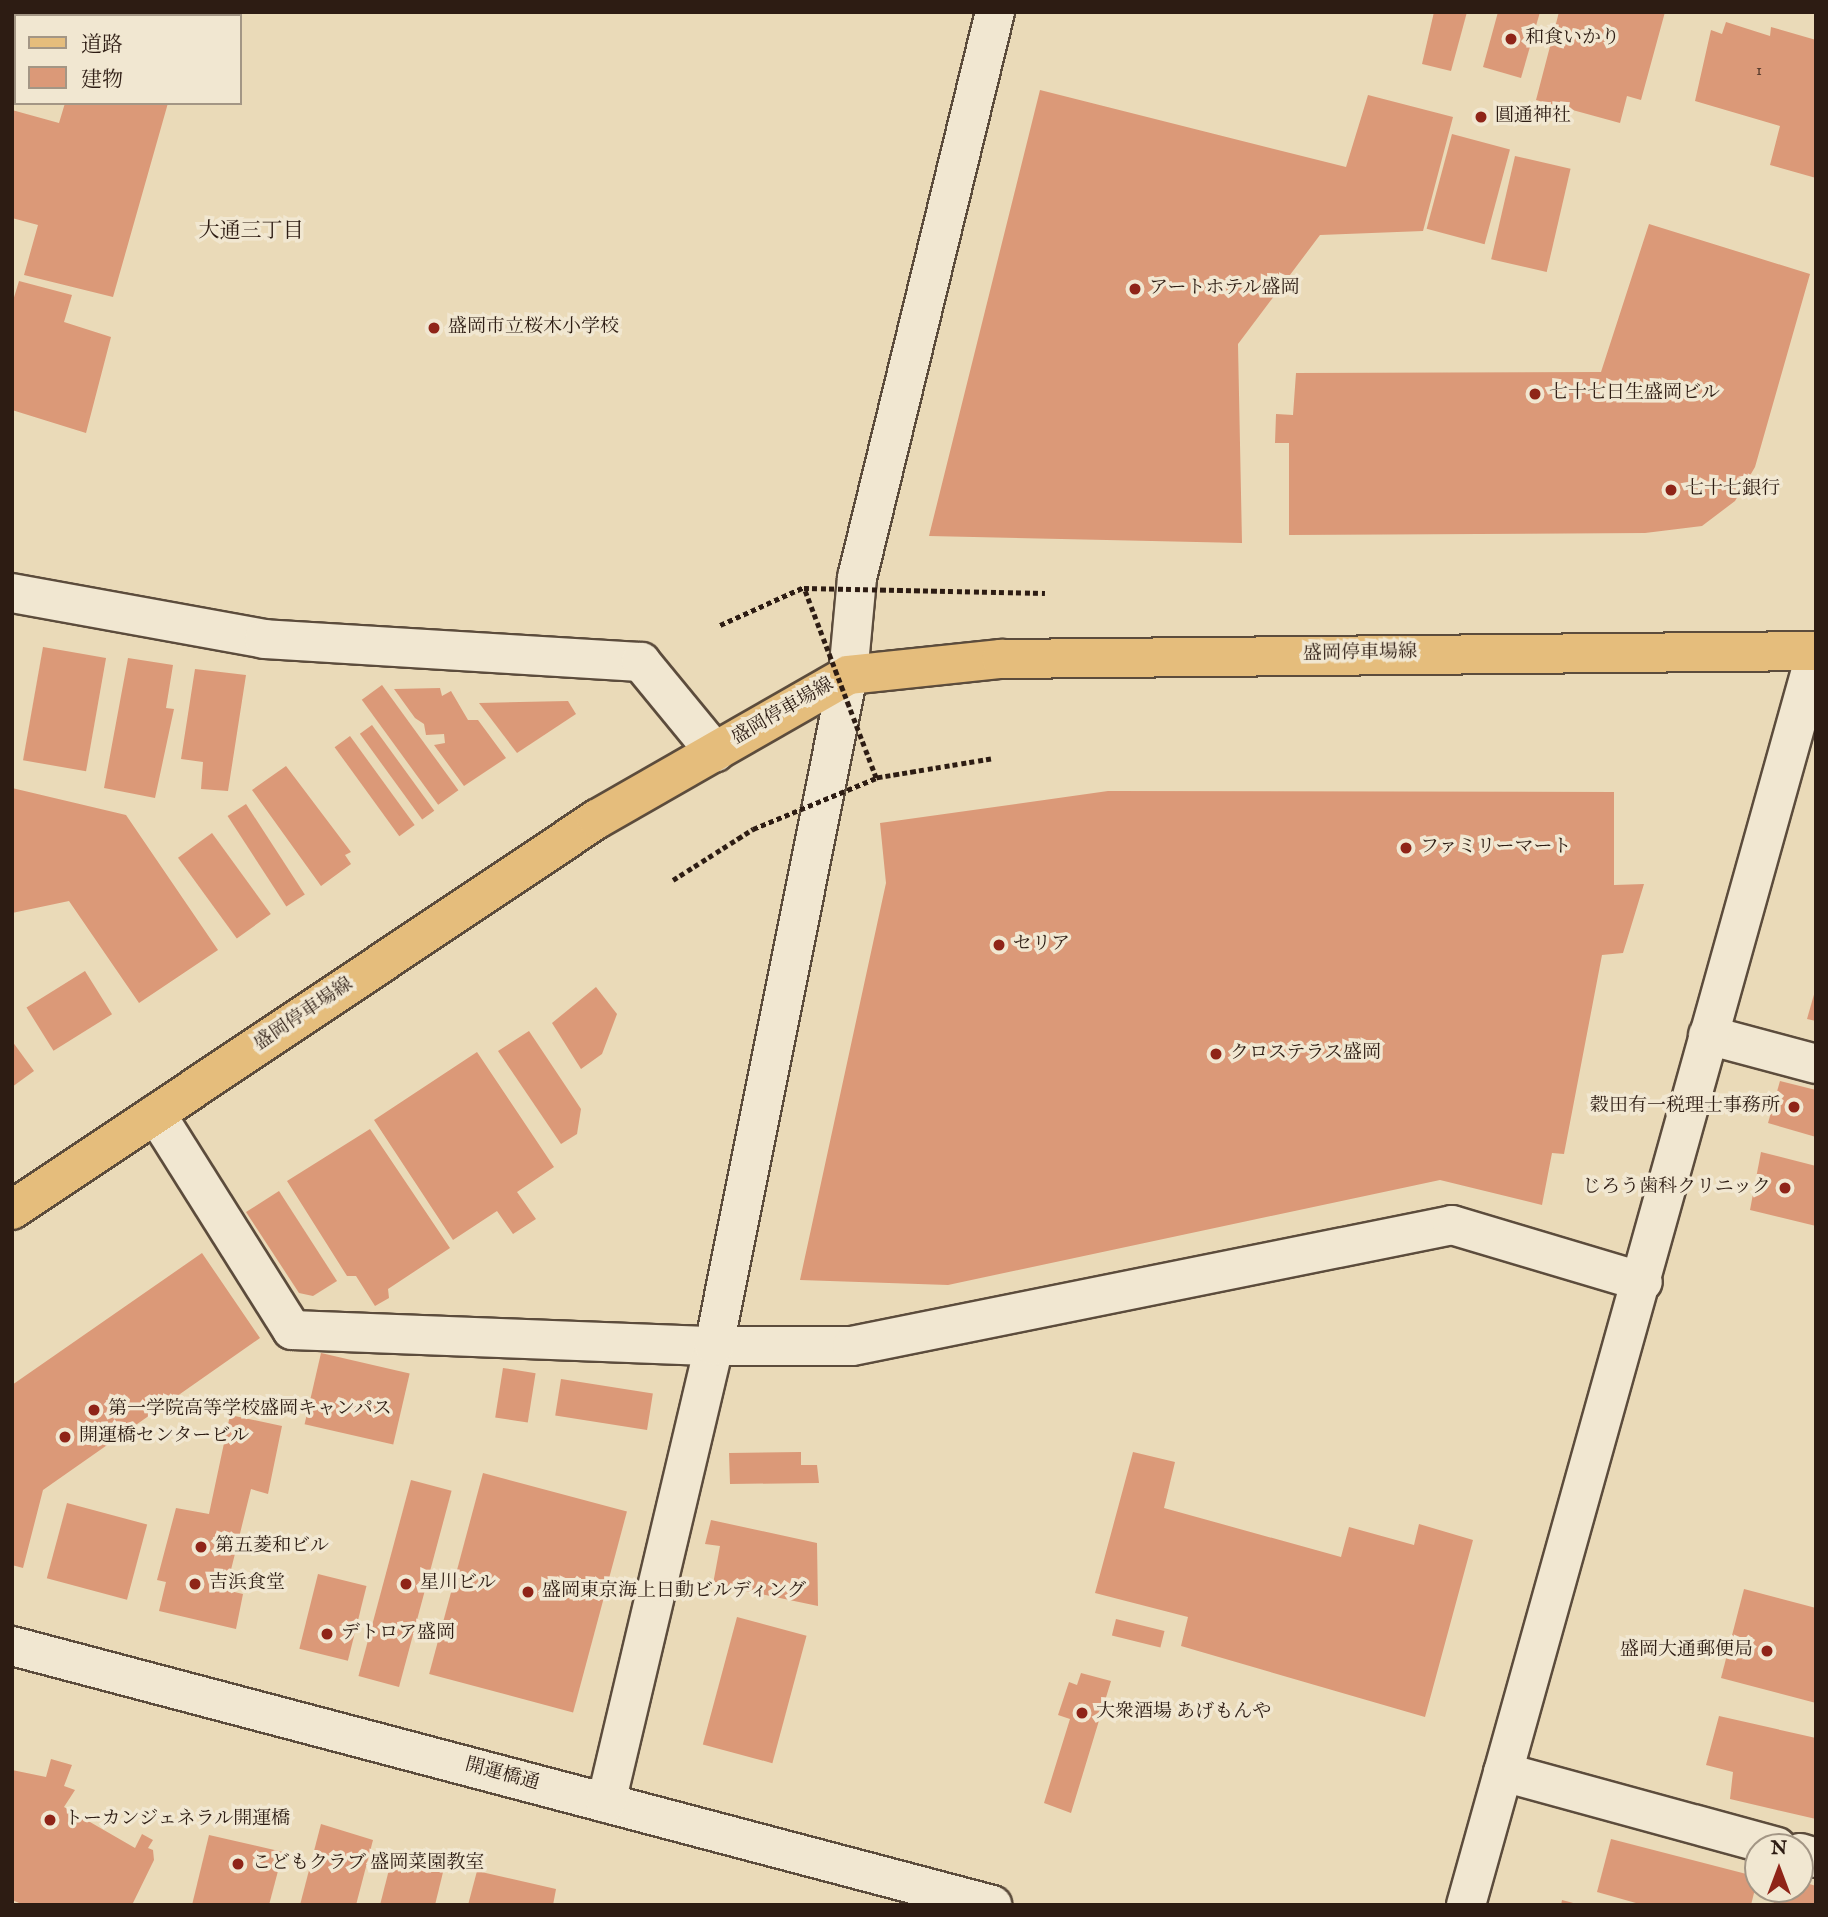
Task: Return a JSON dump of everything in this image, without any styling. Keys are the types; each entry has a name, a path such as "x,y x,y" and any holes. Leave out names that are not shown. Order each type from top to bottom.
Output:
{"main road":[{"name":"盛岡停車場線","path":"12,1210 597,819 848,676 1002,659 1816,652"}],"street":[{"path":"606,1803 714,1346 848,676 857,578 995,12"},
{"path":"12,593 264,639 641,662 715,752"},
{"path":"1466,1905 1643,1282 1708,1035 1816,652"},
{"path":"1708,1035 1816,1064"},
{"path":"156,1114 292,1330 714,1346 852,1346 1452,1225 1643,1282"},
{"name":"開運橋通","path":"12,1646 992,1905"},
{"path":"1503,1772 1744,1838"}],"path":[{"path":"807,576 804,588 876,778"},
{"path":"720,625 804,588 1045,593"},
{"path":"673,880 753,829 876,778 990,759"}],"building":[{"path":"12,12 84,12 14,14 14,30"},
{"path":"92,12 194,12 142,14"},
{"path":"1434,12 1467,12 1451,71 1422,64"},
{"name":"和食いかり","path":"1498,12 1540,12 1521,78 1483,67"},
{"path":"1559,12 1665,12 1641,100 1627,96 1620,123 1536,100"},
{"path":"1726,22 1770,36 1771,27 1816,40 1816,178 1770,165 1780,126 1695,101 1711,30 1722,34"},
{"name":"アートホテル盛岡","path":"1040,90 1346,167 1368,95 1453,117 1423,231 1320,235 1238,344 1242,543 929,536"},
{"path":"64,105 167,105 113,297 24,275 38,225 12,218 12,110 59,123"},
{"path":"1452,134 1510,150 1485,244 1427,229"},
{"path":"1515,156 1571,169 1547,272 1491,259"},
{"name":"七十七日生盛岡ビル","path":"1649,224 1810,274 1755,467 1735,501 1702,526 1645,533 1289,535 1289,443 1275,443 1276,414 1293,415 1296,373 1601,372"},
{"path":"19,281 72,295 64,322 111,337 86,433 12,410 12,304"},
{"path":"43,647 106,658 86,771 23,760"},
{"path":"128,658 173,665 166,708 174,709 155,798 104,788"},
{"path":"195,669 246,675 228,791 201,789 203,762 181,759"},
{"path":"382,685 458,790 438,805 362,700"},
{"path":"440,688 442,696 451,691 468,720 478,720 506,758 464,786 434,745 445,743 444,734 426,735 424,724 415,718 394,689"},
{"path":"568,701 576,714 517,753 479,703"},
{"path":"372,725 434,811 422,820 360,734"},
{"path":"350,736 415,825 399,836 335,747"},
{"path":"286,766 351,852 345,855 351,864 321,886 252,790"},
{"path":"12,788 126,815 218,950 139,1003 69,901 12,913"},
{"name":"クロステラス盛岡","path":"1108,791 1614,792 1614,885 1644,884 1623,953 1602,955 1564,1154 1552,1153 1542,1205 1440,1180 948,1285 800,1280 886,883 880,823"},
{"path":"246,804 305,895 286,907 228,816"},
{"path":"212,833 271,914 237,939 178,858"},
{"path":"85,971 112,1014 54,1051 26,1008"},
{"path":"596,987 617,1014 602,1054 581,1069 552,1023"},
{"path":"1816,991 1816,1021 1807,1019"},
{"path":"529,1031 581,1109 577,1134 561,1144 498,1051"},
{"path":"12,1041 34,1071 12,1087"},
{"path":"477,1052 554,1167 517,1192 536,1219 513,1234 497,1211 453,1240 374,1120"},
{"name":"穀田有一税理士事務所","path":"1780,1081 1816,1090 1816,1137 1768,1123"},
{"path":"370,1129 450,1248 388,1289 389,1298 375,1306 356,1276 347,1276 287,1181"},
{"name":"じろう歯科クリニック","path":"1761,1152 1816,1166 1816,1226 1750,1210"},
{"path":"279,1191 337,1281 313,1296 299,1293 246,1212"},
{"name":"開運橋センタービル","path":"202,1253 260,1338 43,1490 23,1568 12,1565 12,1385"},
{"path":"321,1353 410,1373 393,1445 305,1424"},
{"path":"503,1368 536,1373 528,1423 495,1417"},
{"path":"561,1379 653,1394 647,1430 555,1416"},
{"name":"第五菱和ビル","path":"230,1415 282,1426 268,1494 251,1489 226,1590 243,1594 236,1629 159,1611 166,1582 157,1580 176,1508 209,1514"},
{"path":"801,1452 801,1465 817,1465 819,1483 730,1484 729,1453"},
{"path":"1133,1452 1175,1462 1164,1508 1341,1557 1349,1527 1414,1545 1419,1524 1473,1540 1425,1717 1181,1646 1188,1617 1095,1593"},
{"name":"盛岡東京海上日動ビルディング","path":"483,1473 627,1512 573,1712 429,1674"},
{"name":"星川ビル","path":"411,1480 452,1491 399,1687 358,1676"},
{"path":"67,1503 147,1524 127,1600 47,1578"},
{"path":"711,1520 817,1543 818,1606 713,1584 720,1546 705,1544"},
{"path":"318,1574 367,1586 348,1661 299,1649"},
{"path":"1744,1589 1816,1608 1816,1703 1721,1678"},
{"path":"737,1617 807,1636 772,1763 703,1745"},
{"path":"1116,1619 1165,1631 1160,1648 1112,1635"},
{"path":"1081,1673 1111,1681 1071,1813 1044,1803 1070,1719 1058,1715 1069,1682 1077,1685"},
{"path":"1719,1716 1816,1738 1816,1819 1730,1799 1733,1772 1706,1765"},
{"name":"トーカンジェネラル開運橋","path":"51,1759 72,1765 64,1786 75,1790 64,1807 135,1848 142,1834 153,1840 148,1848 153,1850 154,1860 132,1905 24,1905 12,1900 12,1770 46,1777"},
{"path":"321,1824 373,1840 356,1905 300,1905"},
{"path":"209,1835 283,1852 269,1905 192,1905"},
{"path":"1611,1839 1744,1873 1744,1903 1752,1903 1643,1905 1597,1892"},
{"path":"394,1850 446,1860 435,1905 380,1905"},
{"path":"477,1871 556,1889 553,1905 468,1905"},
{"path":"1816,1886 1816,1905 1773,1905 1814,1903"},
{"path":"1562,1900 1577,1904 1577,1905 1561,1905"}],"place":[{"name":"和食いかり","path":"1511,39"},
{"name":"圓通神社","path":"1481,117"},
{"name":"アートホテル盛岡","path":"1135,289"},
{"name":"盛岡市立桜木小学校","path":"434,328"},
{"name":"七十七日生盛岡ビル","path":"1535,394"},
{"name":"七十七銀行","path":"1671,490"},
{"name":"ファミリーマート","path":"1406,848"},
{"name":"セリア","path":"999,945"},
{"name":"クロステラス盛岡","path":"1216,1054"},
{"name":"穀田有一税理士事務所","path":"1794,1107"},
{"name":"じろう歯科クリニック","path":"1785,1188"},
{"name":"第一学院高等学校盛岡キャンパス","path":"94,1410"},
{"name":"開運橋センタービル","path":"65,1437"},
{"name":"第五菱和ビル","path":"201,1547"},
{"name":"吉浜食堂","path":"195,1584"},
{"name":"星川ビル","path":"406,1584"},
{"name":"盛岡東京海上日動ビルディング","path":"528,1592"},
{"name":"デトロア盛岡","path":"327,1634"},
{"name":"盛岡大通郵便局","path":"1767,1651"},
{"name":"大衆酒場 あげもんや","path":"1082,1713"},
{"name":"トーカンジェネラル開運橋","path":"50,1820"},
{"name":"こどもクラブ 盛岡菜園教室","path":"238,1864"}],"district":[{"name":"大通三丁目","path":"251,232"}]}
